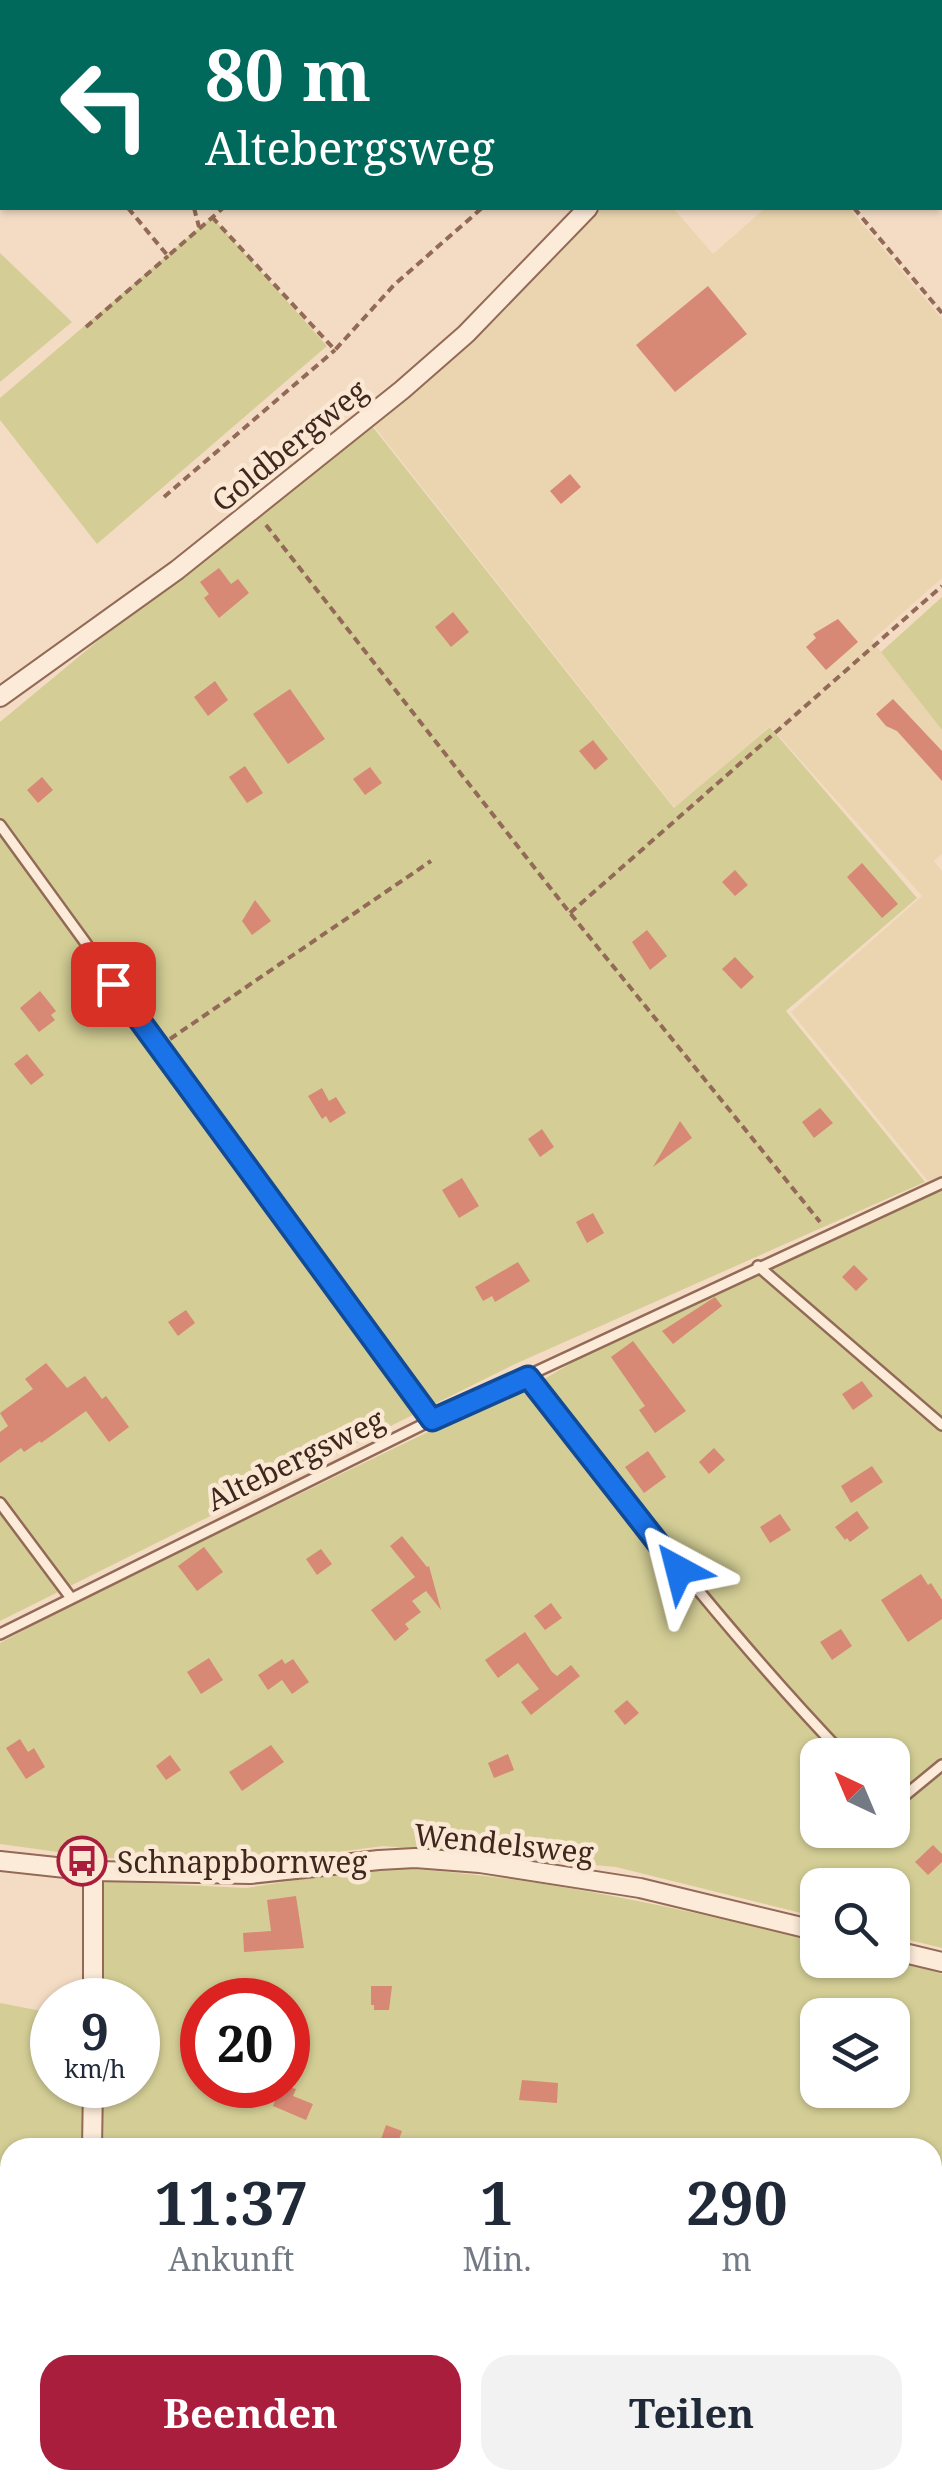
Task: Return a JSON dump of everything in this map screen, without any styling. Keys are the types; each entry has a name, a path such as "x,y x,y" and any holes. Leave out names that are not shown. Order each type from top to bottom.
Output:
{"street":[{"name":"Goldbergweg","path":"0,697 76,646 402,390 466,334 586,210"},
{"name":"Wendelsweg","path":"0,1860 94,1870 250,1874 416,1858 480,1863 640,1888 800,1927"},
{"path":"93,1978 94,1870"},
{"path":"910,1954 942,1962"},
{"path":"92,2138 93,2108"}],"lane":[{"path":"0,825 432,1420"},
{"name":"Altebergsweg","path":"0,1634 432,1420 942,1183"},
{"path":"758,1266 942,1425"},
{"path":"528,1377 679,1570 828,1738"},
{"path":"0,1503 71,1598"},
{"path":"910,1791 942,1765"}],"path":[{"path":"130,210 168,256"},
{"path":"195,210 200,228"},
{"path":"86,326 221,210"},
{"path":"164,497 335,350 394,285 480,210"},
{"path":"856,210 942,313"},
{"path":"212,217 335,350"},
{"path":"254,509 570,913 829,1233"},
{"path":"570,913 942,586"},
{"path":"158,1047 431,861"}],"shaded area":[{"path":"597,210 675,210 713,254 763,210 851,210 942,319 942,578 872,640 942,730 942,854 934,861 942,871 942,1176 928,1181 791,1012 922,896 770,726 675,808 373,425 505,307"},
{"path":"212,217 327,346 97,544 0,420 0,398"},
{"path":"0,253 72,322 0,382"},
{"path":"372,426 674,808 770,727 917,898 786,1011 925,1182 515,1364 0,1621 0,722 129,615"},
{"path":"942,597 942,730 881,652"},
{"path":"942,1188 942,1948 910,1940 910,1868 800,1868 800,1913 616,1867 383,1846 278,1860 101,1858 0,1844 0,1643 80,1600 527,1384 541,1381 641,1321"},
{"path":"377,1867 489,1876 654,1904 800,1937 800,1978 910,1978 910,1965 942,1974 942,2138 0,2138 0,2003 30,2009 30,2108 160,2108 160,1978 100,1978 101,1881 246,1888"}],"building":[{"path":"708,286 747,334 675,392 636,345"},
{"path":"570,474 581,487 561,504 550,491"},
{"path":"219,568 231,584 238,579 249,593 219,618 204,598 209,594 200,582"},
{"path":"453,612 469,632 451,647 435,627"},
{"path":"838,619 858,642 826,670 806,647 816,638 813,634"},
{"path":"215,681 228,700 208,716 194,697"},
{"path":"290,689 325,739 288,764 253,714"},
{"path":"893,699 942,751 942,781 897,731 886,726 876,714"},
{"path":"593,740 608,759 595,770 579,751"},
{"path":"245,766 263,793 247,803 229,777"},
{"path":"370,767 382,783 365,795 353,779"},
{"path":"42,777 53,790 38,803 27,790"},
{"path":"862,863 898,904 882,918 847,877"},
{"path":"735,870 748,885 735,896 722,882"},
{"path":"255,900 271,921 252,935 242,921"},
{"path":"647,930 667,956 650,970 632,942"},
{"path":"735,957 754,977 741,989 722,969"},
{"path":"40,991 56,1011 51,1015 55,1020 39,1032 20,1008"},
{"path":"27,1054 44,1075 31,1085 14,1064"},
{"path":"322,1088 329,1101 336,1097 346,1113 330,1123 326,1116 322,1119 308,1096"},
{"path":"820,1108 833,1123 814,1138 802,1122"},
{"path":"680,1121 692,1138 653,1167"},
{"path":"542,1129 554,1147 540,1157 528,1139"},
{"path":"462,1178 479,1206 459,1218 442,1190"},
{"path":"593,1213 604,1233 587,1243 576,1222"},
{"path":"518,1262 530,1281 495,1302 492,1296 483,1301 475,1287"},
{"path":"854,1265 868,1279 856,1291 842,1277"},
{"path":"715,1297 722,1306 673,1344 662,1331"},
{"path":"186,1310 195,1323 178,1336 168,1322"},
{"path":"633,1341 686,1411 655,1433 639,1410 645,1406 611,1357"},
{"path":"46,1363 67,1388 85,1376 129,1427 109,1442 86,1411 41,1443 24,1452 21,1448 0,1463 0,1432 8,1426 0,1413 33,1389 25,1379"},
{"path":"862,1381 873,1396 853,1410 842,1394"},
{"path":"714,1448 725,1460 709,1474 699,1462"},
{"path":"648,1451 666,1477 644,1493 625,1467"},
{"path":"872,1466 883,1482 851,1503 841,1486"},
{"path":"857,1511 869,1528 850,1542 835,1527"},
{"path":"780,1514 791,1530 770,1543 760,1527"},
{"path":"402,1536 429,1566 441,1610 426,1591 412,1601 421,1612 405,1624 409,1629 395,1641 371,1610 415,1577 390,1546"},
{"path":"204,1547 223,1572 197,1591 178,1566"},
{"path":"321,1549 332,1564 317,1575 306,1559"},
{"path":"921,1574 942,1600 942,1619 908,1642 881,1600"},
{"path":"551,1603 562,1618 545,1630 534,1616"},
{"path":"841,1629 852,1646 832,1660 820,1642"},
{"path":"525,1632 557,1676 571,1665 580,1676 531,1715 521,1702 539,1689 518,1663 498,1678 485,1660"},
{"path":"209,1658 223,1680 201,1694 187,1672"},
{"path":"282,1659 285,1664 293,1659 309,1682 292,1694 282,1680 268,1690 258,1675"},
{"path":"627,1700 639,1713 625,1725 614,1711"},
{"path":"20,1739 28,1752 34,1748 45,1767 26,1779 6,1748"},
{"path":"271,1745 284,1762 242,1791 229,1772"},
{"path":"508,1754 514,1770 494,1778 488,1763"},
{"path":"170,1755 181,1770 166,1780 156,1766"},
{"path":"933,1845 942,1854 942,1862 928,1875 915,1862"},
{"path":"296,1896 304,1948 244,1952 243,1933 271,1931 267,1900"},
{"path":"371,1986 392,1986 389,2010 374,2010"},
{"path":"522,2080 558,2083 557,2103 519,2100"},
{"path":"310,2103 313,2104 306,2120 278,2108 310,2108"},
{"path":"386,2125 402,2131 400,2138 381,2138"}],"place":[{"name":"Schnappbornweg","path":"82,1861"}],"route":[{"path":"113,984 432,1420 528,1377 679,1570"}]}
